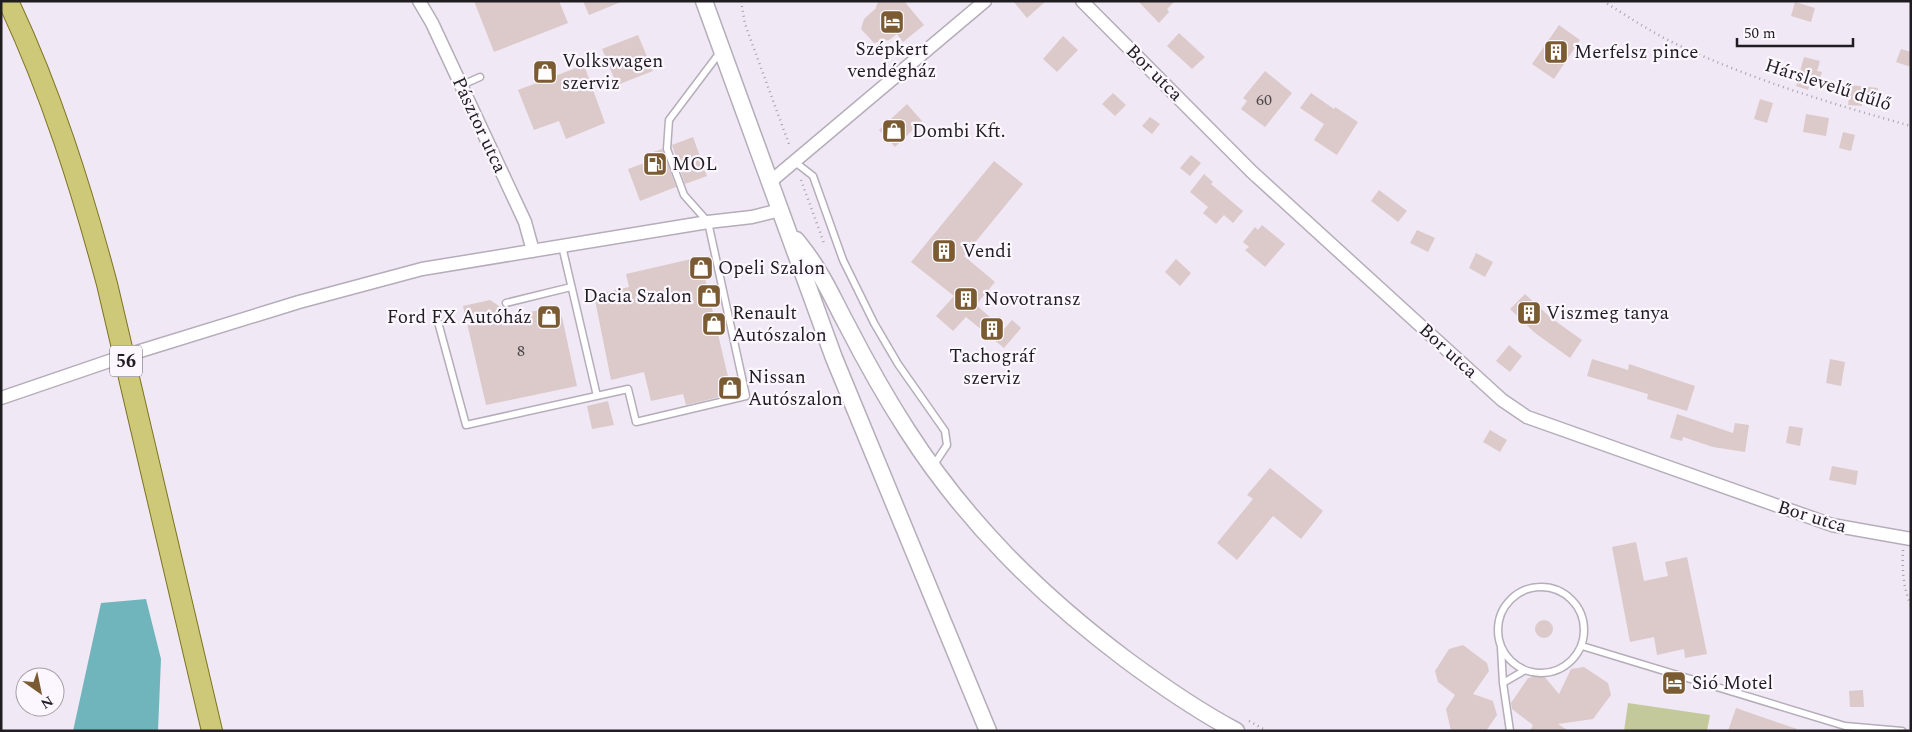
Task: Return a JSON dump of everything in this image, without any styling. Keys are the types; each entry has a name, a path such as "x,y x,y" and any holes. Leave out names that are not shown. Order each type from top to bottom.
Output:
{"main road":[{"name":"56","path":"8,1 43,81 70,154 93,229 212,731"}],"street":[{"name":"Pásztor utca","path":"419,1 432,23 525,222 533,250"},
{"path":"704,1 834,358 988,731"},
{"path":"770,182 985,1"},
{"name":"Bor utca","path":"1082,1 1252,172 1502,400 1527,417 1832,525 1907,539"},
{"path":"1,398 124,356 299,302 422,269 708,222 752,217 782,218"},
{"path":"782,218 819,271 871,372 907,430 969,514 995,544 1046,595 1152,679 1215,720 1240,724"}],"lane":[{"path":"438,322 466,425 628,389 636,422 746,396 708,222 684,195 667,149 669,120 721,50"},
{"path":"460,86 480,77"},
{"path":"795,162 813,176 843,260 874,323 898,364 945,431 947,445 933,467"},
{"path":"562,246 597,396"},
{"path":"506,303 571,287"},
{"path":"1501,647 1511,661 1525,670 1542,674 1558,670 1572,660 1582,646 1585,629 1581,612 1572,598 1557,589 1540,586 1524,590 1510,600 1500,614 1498,631 1510,731"},
{"path":"1582,646 1845,726 1902,731"},
{"path":"1503,683 1525,670"}],"path":[{"path":"740,1 745,24 826,249"},
{"name":"Hárslevelű dűlő","path":"1603,1 1675,44 1732,68 1911,126"},
{"path":"1907,539 1903,577 1907,598 1911,605"},
{"path":"1240,724 1267,731"}],"green space":[{"path":"1628,703 1710,715 1707,731 1624,731"}],"water":[{"path":"146,599 161,659 158,731 73,731 101,603"}],"building":[{"path":"474,1 559,1 568,23 494,52"},
{"path":"583,1 621,1 621,2 589,15"},
{"name":"Szépkert vendégház","path":"879,1 904,1 924,25 903,42 897,34 889,40 874,43 861,29 864,19 876,8"},
{"path":"1013,1 1046,1 1027,18"},
{"path":"1138,1 1175,1 1167,9 1169,12 1159,23"},
{"path":"1795,2 1815,8 1811,22 1791,16"},
{"name":"Merfelsz pince","path":"1559,25 1580,40 1554,79 1532,64"},
{"path":"1179,33 1205,57 1192,69 1167,46"},
{"path":"638,35 653,71 617,85 602,49"},
{"path":"1063,36 1078,50 1057,72 1043,59"},
{"path":"1901,49 1911,52 1911,67 1896,62"},
{"path":"1804,57 1820,61 1817,71 1822,72 1818,84 1811,81 1808,90 1796,86"},
{"path":"584,65 605,123 566,139 559,121 534,130 518,90"},
{"path":"1265,71 1292,93 1265,127 1241,109 1247,101 1243,98"},
{"path":"1850,85 1878,88 1876,105 1862,103 1862,106 1848,105"},
{"path":"1113,93 1126,105 1115,116 1102,104"},
{"path":"1311,93 1334,109 1335,107 1358,122 1337,155 1314,140 1324,124 1300,108"},
{"path":"1760,99 1773,103 1767,123 1754,119"},
{"path":"907,104 922,121 895,147 879,130"},
{"path":"1806,114 1829,118 1826,136 1803,132"},
{"path":"1150,117 1160,124 1152,134 1142,126"},
{"path":"1843,132 1855,135 1851,151 1839,148"},
{"path":"693,137 707,176 685,184 672,145"},
{"path":"662,149 676,187 640,201 628,169 650,161 647,154"},
{"path":"1191,155 1201,163 1190,176 1180,168"},
{"path":"994,161 1023,184 964,256 995,282 976,305 1004,329 1012,320 1021,328 1004,348 966,317 953,331 936,316 954,296 911,262"},
{"path":"1204,174 1213,182 1211,184 1243,211 1233,223 1224,215 1216,224 1203,213 1208,207 1190,192"},
{"path":"1379,190 1407,211 1398,222 1371,201"},
{"path":"1262,225 1285,244 1265,267 1245,250 1249,247 1243,242 1255,227 1258,230"},
{"path":"1417,230 1435,238 1428,252 1410,243"},
{"path":"1476,253 1493,262 1485,277 1469,268"},
{"path":"700,257 732,394 686,405 683,394 651,401 644,372 611,380 594,295 629,287 626,274"},
{"path":"1176,259 1191,273 1180,286 1165,272"},
{"path":"1525,294 1551,318 1582,340 1570,358 1535,333 1510,309"},
{"path":"490,300 502,308 504,317 550,308 562,317 577,386 486,405 463,306"},
{"path":"1509,345 1522,356 1510,372 1496,361"},
{"path":"1592,359 1628,370 1629,364 1695,386 1687,411 1647,399 1648,394 1587,376"},
{"path":"1830,359 1845,362 1841,386 1826,383"},
{"path":"608,401 614,425 592,429 587,406"},
{"path":"1677,414 1733,433 1735,423 1749,425 1745,452 1713,447 1683,437 1682,441 1670,438"},
{"path":"1789,426 1803,428 1800,446 1786,443"},
{"path":"1490,430 1507,440 1500,452 1483,442"},
{"path":"1832,466 1858,471 1856,485 1829,480"},
{"path":"1270,468 1323,511 1301,539 1273,516 1237,560 1217,543 1253,499 1247,495"},
{"path":"1636,542 1644,581 1668,576 1665,562 1687,557 1707,654 1685,658 1684,649 1657,655 1654,637 1630,642 1612,547"},
{"path":"1544,620 1550,623 1553,629 1550,635 1544,638 1538,635 1535,629 1538,623"},
{"path":"1463,645 1487,663 1489,671 1473,694 1493,701 1497,715 1486,731 1451,731 1446,709 1455,695 1438,682 1435,671 1449,649"},
{"path":"1584,667 1608,683 1611,695 1593,719 1558,724 1569,731 1530,731 1533,725 1512,709 1511,703 1528,678 1543,675 1559,694 1571,669"},
{"path":"1863,690 1864,707 1850,707 1849,691"},
{"path":"1736,708 1797,729 1796,731 1728,731"}],"place":[{"name":"Szépkert vendégház","path":"892,22"},
{"name":"Merfelsz pince","path":"1556,52"},
{"name":"Volkswagen szerviz","path":"545,72"},
{"name":"Dombi Kft.","path":"894,131"},
{"name":"MOL","path":"655,164"},
{"name":"Vendi","path":"944,251"},
{"name":"Opeli Szalon","path":"701,268"},
{"name":"Dacia Szalon","path":"709,296"},
{"name":"Novotransz","path":"966,299"},
{"name":"Viszmeg tanya","path":"1529,313"},
{"name":"Ford FX Autóház","path":"549,317"},
{"name":"Renault Autószalon","path":"714,324"},
{"name":"Tachográf szerviz","path":"992,329"},
{"name":"Nissan Autószalon","path":"730,388"},
{"name":"Sió Motel","path":"1674,683"}]}
